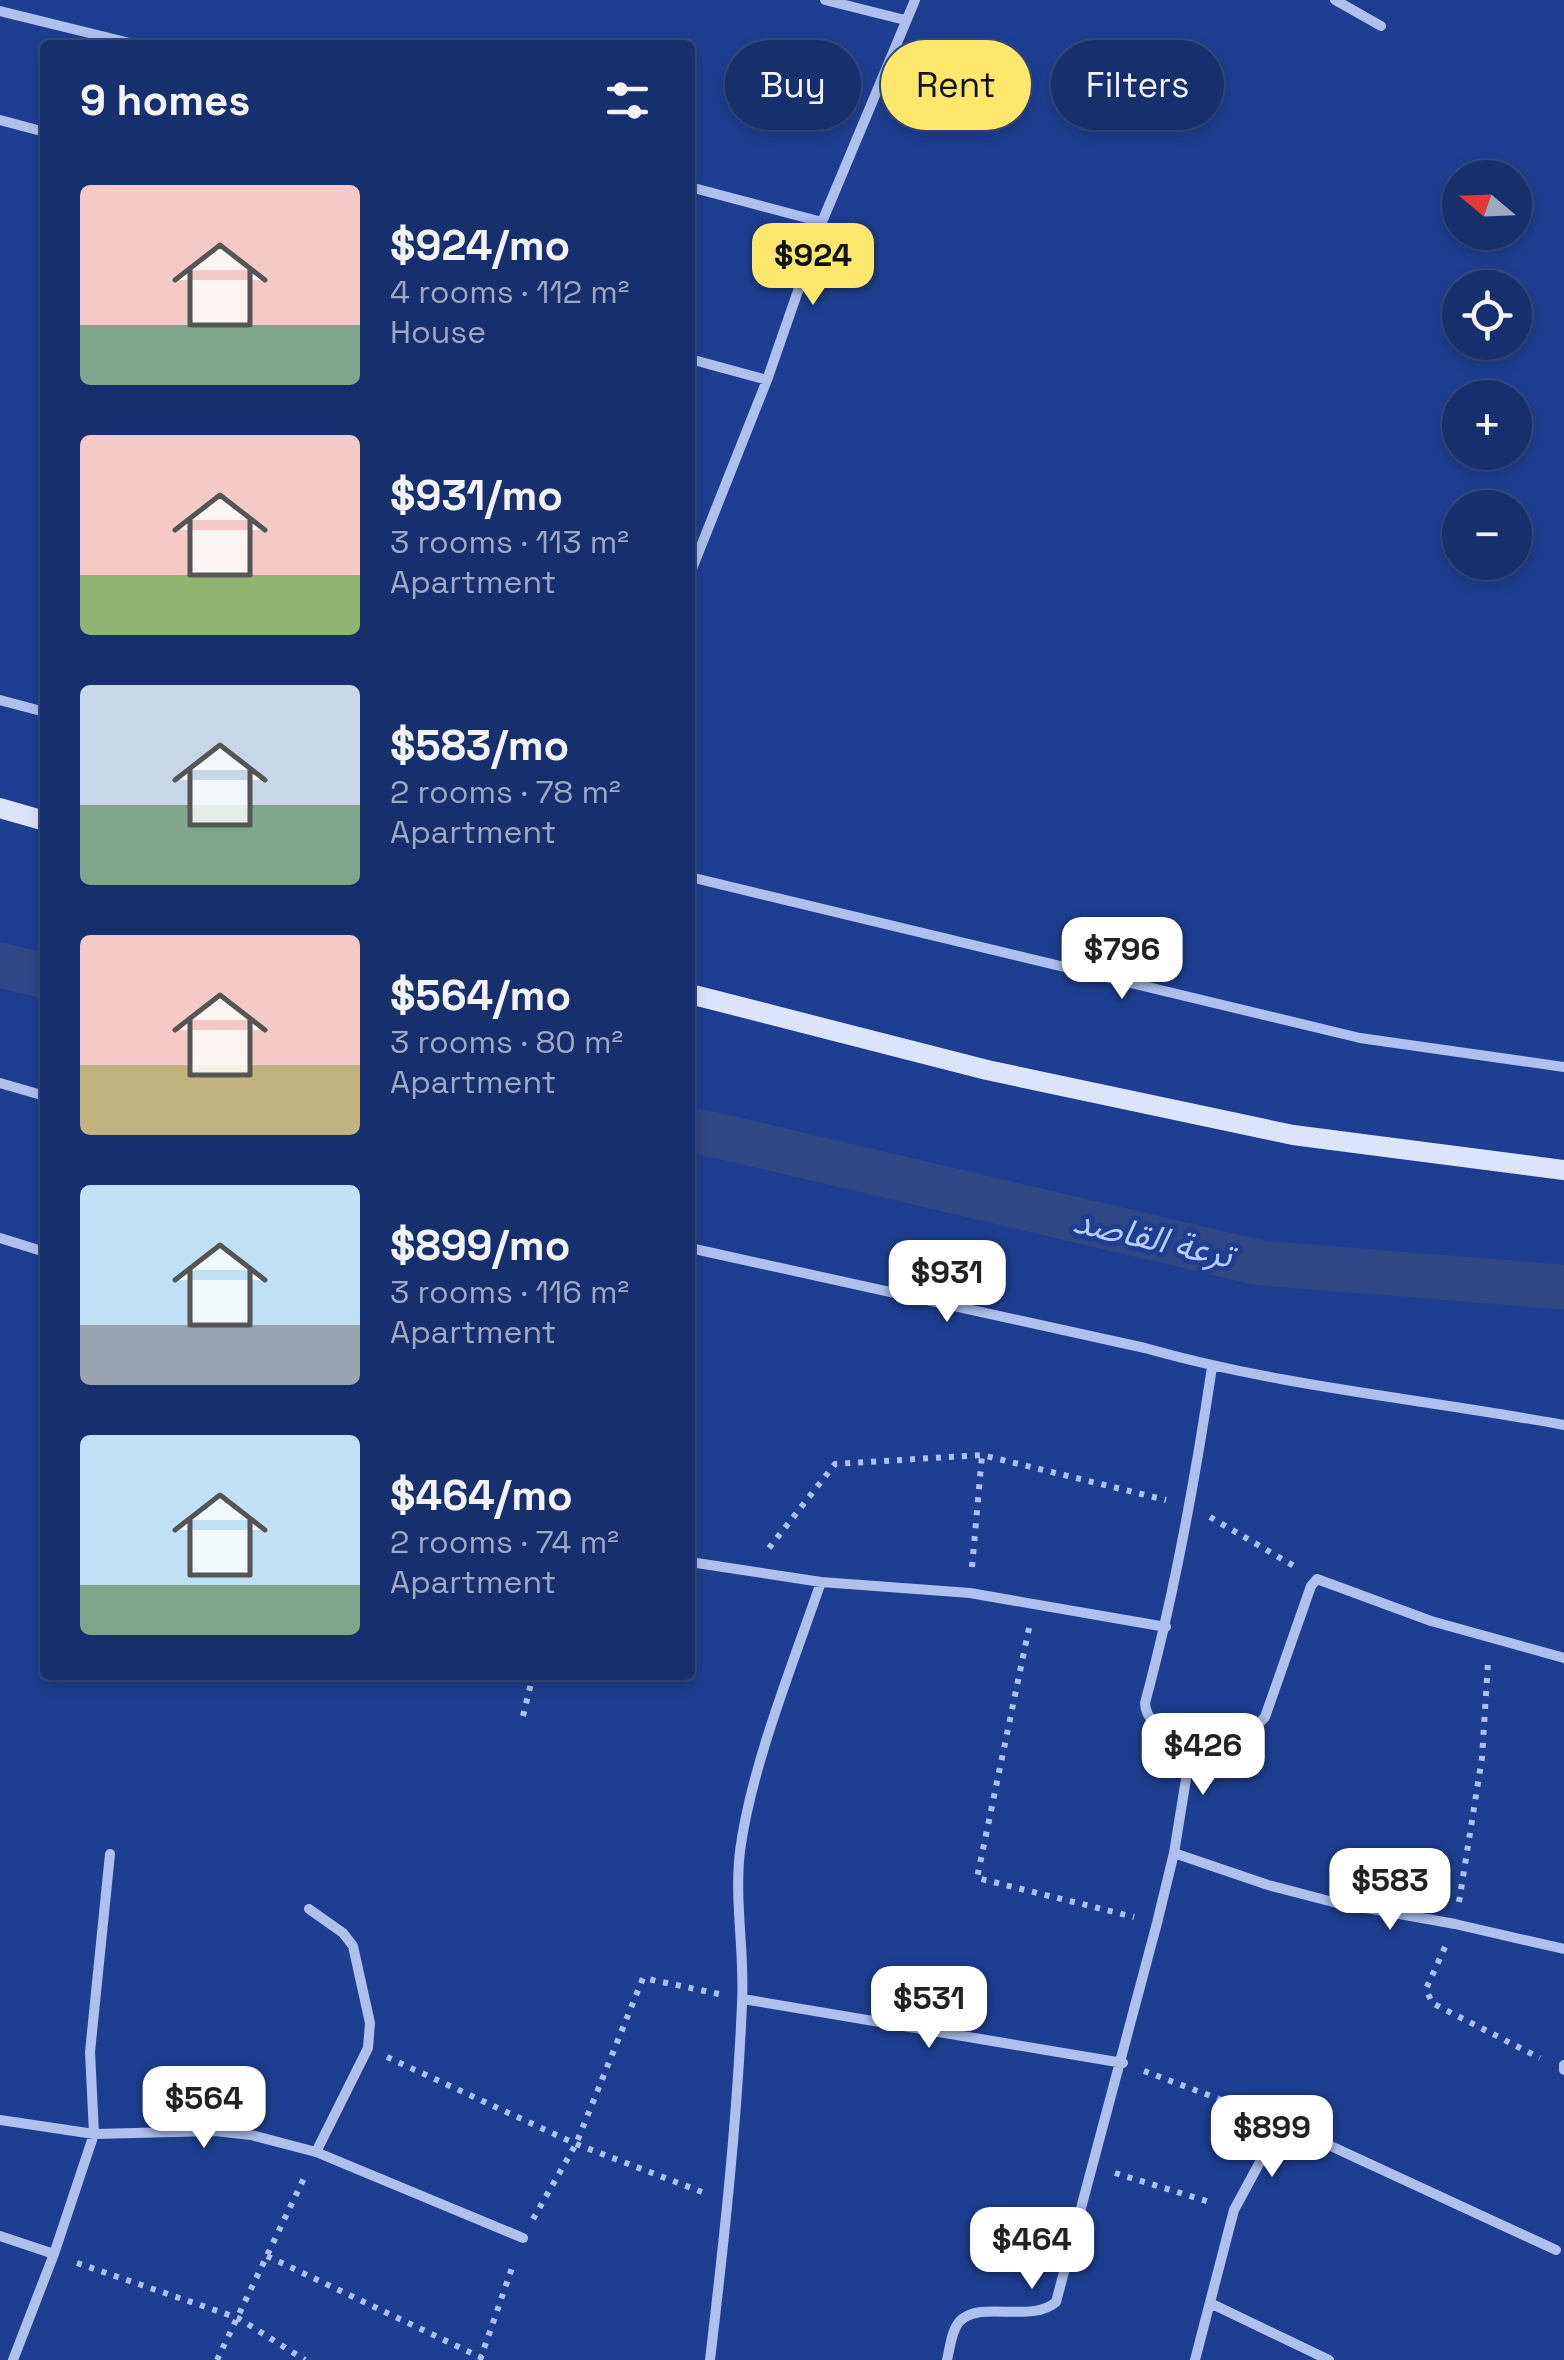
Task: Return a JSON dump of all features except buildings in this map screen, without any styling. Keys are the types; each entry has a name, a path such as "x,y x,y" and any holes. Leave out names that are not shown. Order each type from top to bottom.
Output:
{"street":[{"path":"825,0 905,20"},
{"path":"696,543 767,380 822,222 914,0"},
{"path":"1334,0 1381,26"},
{"path":"0,11 118,40"},
{"path":"0,120 40,131"},
{"path":"695,189 822,222"},
{"path":"695,359 767,380"},
{"path":"0,700 40,711"},
{"path":"0,808 40,819"},
{"path":"695,878 1360,1038 1564,1067"},
{"path":"695,995 988,1070 1293,1136 1564,1170"},
{"path":"0,1083 40,1095"},
{"path":"0,1238 40,1250"},
{"path":"695,1249 1144,1348 1212,1367 1381,1398 1564,1425"},
{"path":"1212,1367 1191,1506 1166,1627 1144,1703 1145,1712 1156,1724 1193,1736 1250,1732 1265,1717 1311,1586 1317,1579 1431,1620 1564,1658"},
{"path":"695,1563 821,1582 970,1593 1166,1627"},
{"path":"710,2360 728,2202 742,1999 740,1849 773,1725 821,1582"},
{"path":"948,2360 954,2330 964,2318 975,2313 1045,2311 1056,2302 1174,1853 1193,1736"},
{"path":"1174,1853 1332,1902 1456,1924 1564,1949"},
{"path":"13,2360 94,2134 90,2052 110,1854"},
{"path":"308,1909 343,1933 353,1946 370,2023 368,2048 316,2152"},
{"path":"742,1999 1122,2062"},
{"path":"0,2120 94,2134 215,2130 251,2135 316,2152 523,2238"},
{"path":"1195,2360 1234,2210 1277,2126 1284,2123 1556,2250"},
{"path":"0,2236 54,2254"},
{"path":"1210,2303 1329,2360"}],"path":[{"path":"970,1593 982,1455"},
{"path":"750,1572 835,1464 982,1455 1191,1506 1317,1579"},
{"path":"1034,1602 977,1878 1157,1923"},
{"path":"1490,1634 1482,1758 1456,1924 1426,1989 1432,2002 1564,2068"},
{"path":"523,1716 532,1680"},
{"path":"266,2256 482,2359 523,2238 576,2144 643,1978 742,1999"},
{"path":"368,2048 576,2144 728,2202"},
{"path":"1122,2062 1284,2123"},
{"path":"216,2360 316,2152"},
{"path":"1090,2165 1234,2210"},
{"path":"54,2254 238,2318 305,2360"}],"waterway":[{"name":"ترعة القاصد","path":"0,965 40,975"},
{"name":"ترعة القاصد","path":"695,1130 1260,1263 1564,1287"}]}
